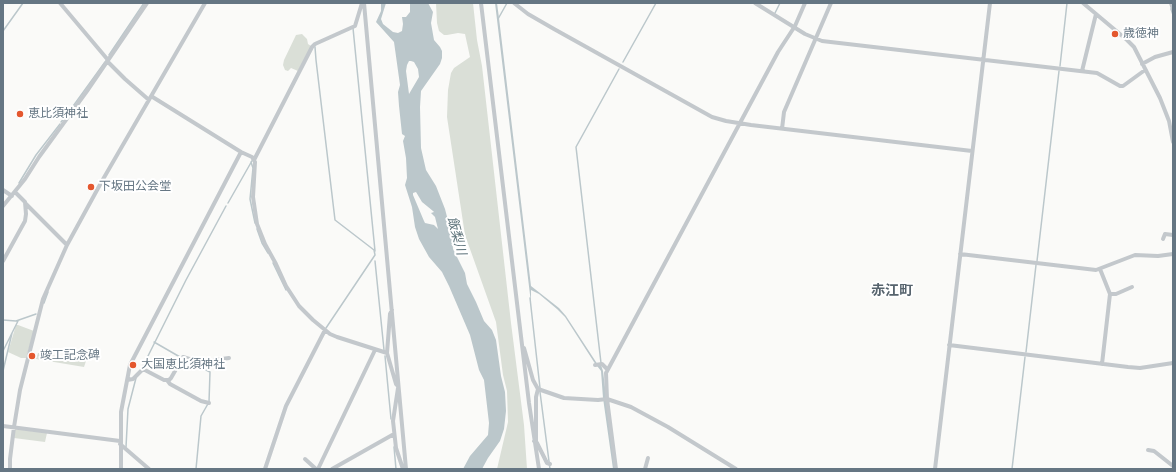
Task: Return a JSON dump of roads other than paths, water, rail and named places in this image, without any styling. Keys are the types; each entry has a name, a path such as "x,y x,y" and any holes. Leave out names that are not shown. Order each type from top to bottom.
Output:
{"street":[{"path":"60,3 108,61 130,83 150,98 241,152 249,155 254,160 254,207 257,224 265,244 286,286 299,306 325,330 337,337 387,353"},
{"path":"3,206 108,61 146,3"},
{"path":"10,469 14,427 20,390 41,305 67,245 102,180 205,3"},
{"path":"254,160 312,47 315,44 355,26 363,3"},
{"path":"363,3 406,469"},
{"path":"481,3 522,347 539,469"},
{"path":"514,3 535,18 706,114 719,119 740,123 972,151"},
{"path":"755,3 816,39 822,41 1098,73 1121,86 1145,70"},
{"path":"616,469 605,399 605,376 607,369 778,52 795,26 805,3"},
{"path":"782,128 784,112 831,3"},
{"path":"935,469 990,3"},
{"path":"1083,3 1134,47 1169,121 1173,142"},
{"path":"1171,3 1173,9"},
{"path":"1082,71 1096,14"},
{"path":"1142,64 1155,56 1173,52"},
{"path":"121,469 121,412 130,365 241,152"},
{"path":"3,190 25,202 67,245"},
{"path":"3,261 25,221 25,202"},
{"path":"1163,239 1165,234 1173,235"},
{"path":"960,254 1096,270 1135,255 1158,256 1173,254"},
{"path":"1100,269 1110,294 1102,364"},
{"path":"1110,294 1116,294 1132,286"},
{"path":"392,309 390,314 387,353 396,384 398,386 393,421 396,448 402,469"},
{"path":"265,469 286,406 325,330"},
{"path":"949,345 1140,368 1173,363"},
{"path":"522,347 524,349 533,380 538,389 568,399 605,399 631,407 736,469"},
{"path":"305,459 317,469 375,350"},
{"path":"167,380 171,378 183,357 199,362 229,358"},
{"path":"599,364 607,369"},
{"path":"127,380 133,379 142,369 167,380 170,384 201,401 209,403"},
{"path":"538,389 536,397 535,441 549,464"},
{"path":"3,426 120,443 149,469"},
{"path":"332,469 394,434"},
{"path":"1148,450 1154,451 1173,466"},
{"path":"645,469 648,458"},
{"path":"726,469 729,464"}],"waterway":[{"path":"3,31 23,3"},
{"path":"109,55 144,3"},
{"path":"498,19 507,3"},
{"path":"623,62 656,3"},
{"path":"775,13 780,3"},
{"path":"1060,66 1067,3"},
{"path":"1171,9 1173,15"},
{"path":"353,28 375,251"},
{"path":"315,47 335,220 374,250 375,255 326,328"},
{"path":"71,109 105,62"},
{"path":"601,363 576,147 619,69"},
{"path":"1037,261 1059,71"},
{"path":"61,122 68,114"},
{"path":"19,183 36,155 60,124"},
{"path":"228,203 253,159"},
{"path":"251,162 253,168 250,199 255,223"},
{"path":"142,368 186,280 226,206"},
{"path":"257,229 262,243 268,253"},
{"path":"375,261 384,350"},
{"path":"273,263 286,290"},
{"path":"1026,352 1036,265"},
{"path":"44,303 48,292"},
{"path":"530,298 540,388"},
{"path":"3,320 16,321 36,314"},
{"path":"3,351 18,321"},
{"path":"3,371 12,333"},
{"path":"154,342 180,357"},
{"path":"385,356 391,419"},
{"path":"1012,469 1025,357"},
{"path":"186,360 210,372 209,402 201,416 196,469"},
{"path":"126,447 128,409 136,378"},
{"path":"540,392 550,469"},
{"path":"394,447 396,469"}],"place":[{"name":"歳徳神","path":"1115,34"},
{"name":"恵比須神社","path":"20,114"},
{"name":"下坂田公会堂","path":"91,187"},
{"name":"竣工記念碑","path":"32,356"},
{"name":"大国恵比須神社","path":"133,365"}],"district":[{"name":"赤江町","path":"892,291"}],"water label":[{"name":"飯梨川","path":"456,236"}]}
